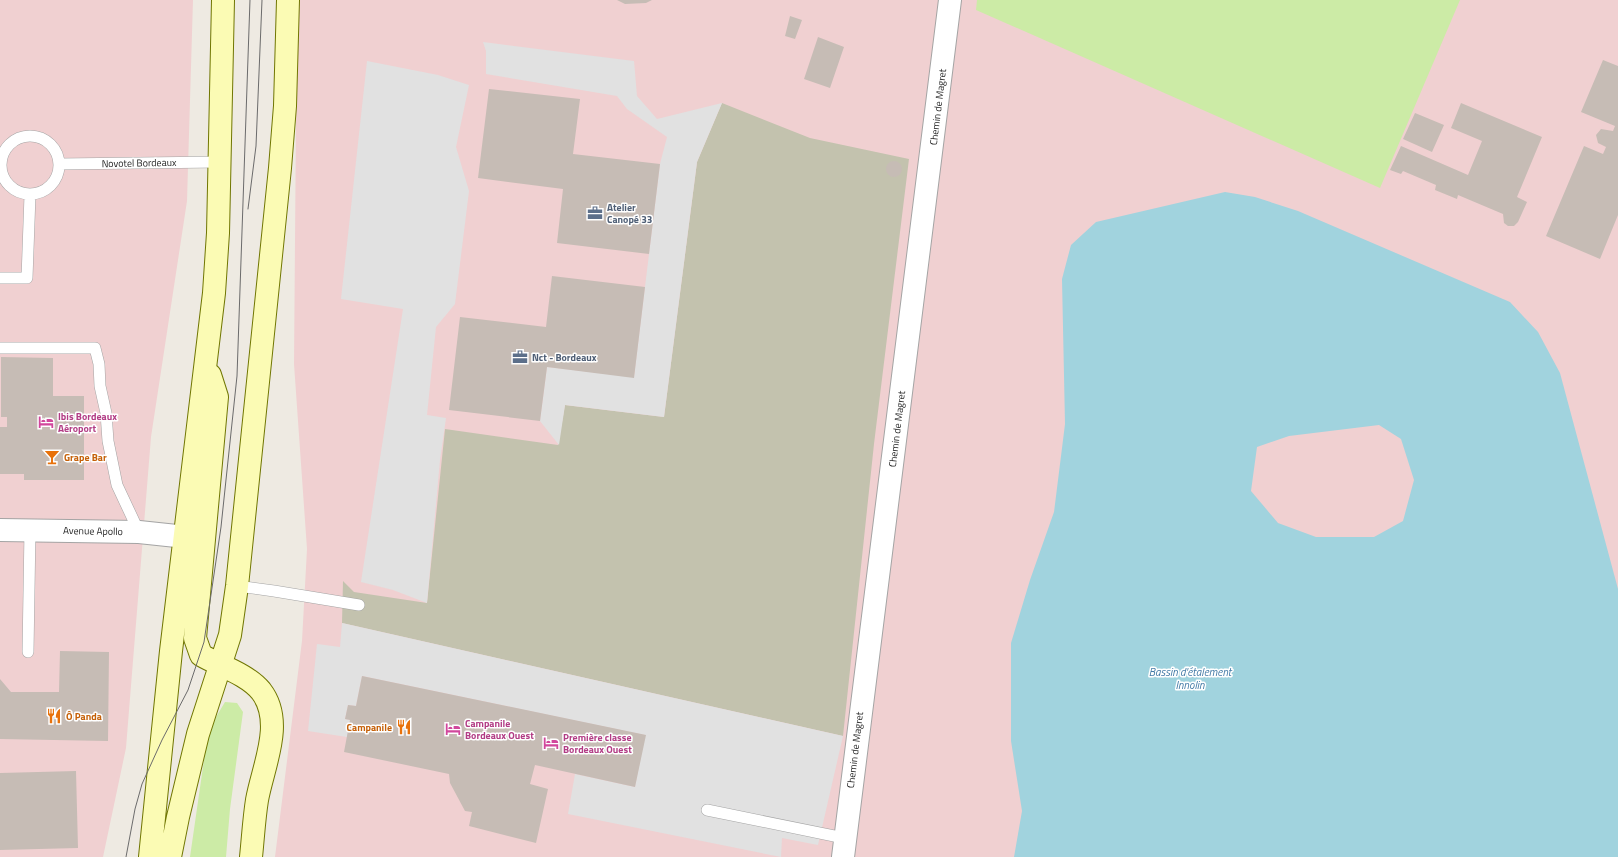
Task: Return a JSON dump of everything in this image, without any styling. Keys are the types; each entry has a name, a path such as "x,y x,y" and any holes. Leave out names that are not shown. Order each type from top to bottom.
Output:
{"street":[{"path":"150,857 170,658 206,365 218,233 223,0"},
{"path":"170,857 198,734 230,635 237,586 280,168 285,106 288,0"},
{"name":"Chemin de Magret","path":"843,847 926,200 950,0"},
{"path":"206,365 217,397 195,638 201,655 248,680 260,690 266,699 271,719 270,743 257,801 251,857"},
{"name":"Avenue Apollo","path":"0,530 139,532 186,537"}],"lane":[{"path":"26,136 35,136 52,146 57,154 59,164 58,173 54,182 47,189 30,195 12,188 5,181 1,172 0,162 3,153 16,139 26,136"},
{"name":"Novotel Bordeaux","path":"59,164 219,162"},
{"path":"0,278 27,278 30,195"},
{"path":"0,348 95,348 99,364 100,386 106,413 108,441 117,486 139,532"},
{"path":"28,652 30,530"},
{"path":"237,586 274,590 359,606"},
{"path":"707,810 843,847"}],"shaded area":[{"path":"0,0 193,0 187,201 151,437 126,748 103,857 0,857"},
{"path":"297,0 1618,0 1618,857 275,857 302,641 307,549 294,364"},
{"path":"483,42 634,61 637,96 657,119 722,103 697,162 664,417 565,405 559,445 540,421 547,367 634,377 660,164 667,137 627,109 617,96 486,74 486,51"},
{"path":"367,61 438,75 469,85 456,147 469,191 455,304 436,327 427,415 446,418 440,460 427,603 393,590 361,582 403,309 341,299"},
{"path":"722,103 810,138 909,159 874,444 843,736 342,623 343,581 354,592 427,603 445,429 558,445 565,405 664,417 697,162"},
{"path":"342,623 843,736 818,845 782,838 781,857 568,814 575,774 635,787 645,735 362,676 356,706 348,705 345,719 350,720 347,737 308,731 317,644 340,647"}],"green space":[{"path":"977,0 1460,0 1380,188 976,10"},
{"path":"225,702 237,703 243,712 230,809 226,857 190,857 207,739 216,717"}],"water":[{"name":"Bassin d'étalement Innolin","path":"1225,192 1255,197 1298,211 1510,302 1538,332 1560,373 1618,589 1618,857 1014,857 1022,811 1011,741 1011,643 1030,580 1054,512 1065,424 1062,279 1071,245 1096,222","holes":["1379,425 1401,439 1414,480 1403,521 1374,537 1316,537 1278,523 1251,491 1257,447 1289,436"]}],"building":[{"path":"617,0 652,0 646,3 625,4"},
{"path":"790,16 802,20 795,39 785,36"},
{"path":"818,37 844,47 830,88 804,79"},
{"path":"1603,60 1618,66 1618,215 1600,259 1546,236 1584,146 1603,154 1606,147 1598,143 1596,135 1601,129 1613,131 1615,126 1581,112"},
{"path":"489,89 580,99 573,154 660,164 649,254 557,243 563,189 478,178"},
{"path":"1461,103 1542,137 1517,197 1527,202 1518,222 1514,226 1508,226 1504,223 1503,214 1458,195 1457,199 1435,190 1436,185 1403,171 1401,174 1390,170 1401,146 1468,175 1482,141 1451,128"},
{"path":"1415,113 1444,125 1432,152 1403,139"},
{"path":"891,161 897,161 902,166 900,175 897,177 891,177 886,172 886,166"},
{"path":"552,276 645,287 634,378 547,367 540,421 449,410 460,317 546,327"},
{"name":"Ibis Bordeaux Aéroport","path":"1,357 53,358 53,396 84,396 84,480 24,480 24,474 0,474 0,427 7,427 7,417 1,417"},
{"name":"Ô Panda","path":"60,651 109,652 108,741 0,739 0,679 11,692 59,692"},
{"path":"362,676 646,735 635,787 535,765 530,784 548,789 536,843 469,826 472,812 465,811 450,783 449,774 344,752 350,720 345,719 348,705 356,706"},
{"path":"76,771 78,848 0,850 0,773"}],"tram line":[{"path":"126,857 135,809 142,784 162,740 188,690 204,642 221,527 237,376 250,0"},
{"path":"248,209 256,146 262,0"}],"place":[{"name":"Atelier Canopé 33","path":"595,213"},
{"name":"Nct - Bordeaux","path":"520,357"},
{"name":"Ibis Bordeaux Aéroport","path":"46,422"},
{"name":"Grape Bar","path":"52,457"},
{"name":"Ô Panda","path":"54,716"},
{"name":"Campanile","path":"404,727"},
{"name":"Campanile Bordeaux Ouest","path":"453,729"},
{"name":"Première classe Bordeaux Ouest","path":"551,743"}]}
